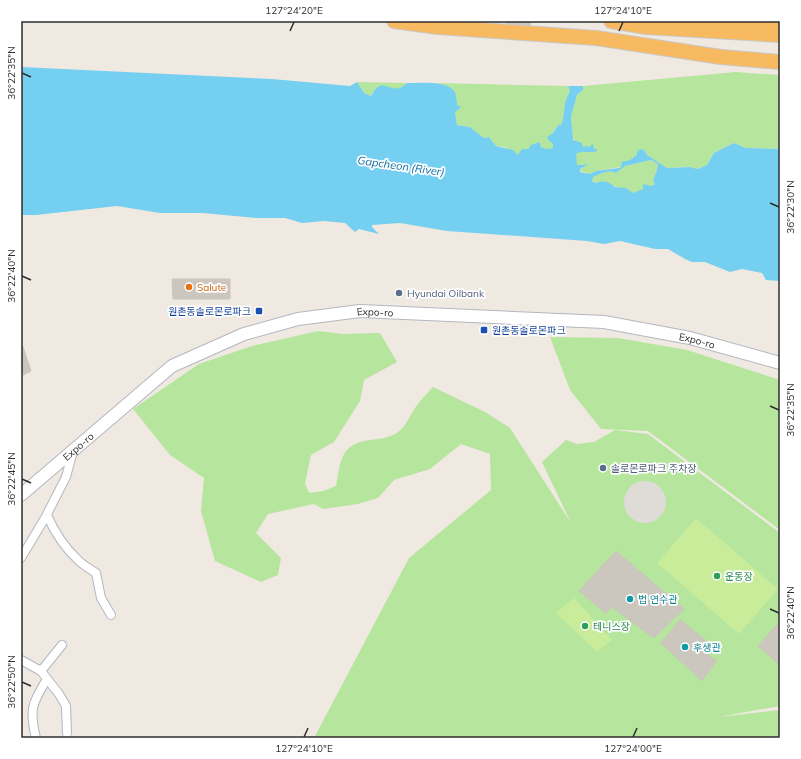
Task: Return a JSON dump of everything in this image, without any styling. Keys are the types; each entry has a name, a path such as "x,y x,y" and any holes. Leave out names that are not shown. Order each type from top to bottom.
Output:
{"highway":[{"path":"394,21 438,27 596,38 721,57 780,62"},
{"path":"611,21 646,28 780,35"},
{"path":"698,21 780,25"}],"main road":[{"name":"Expo-ro","path":"21,495 172,366 244,334 298,318 360,311 604,322 690,338 780,363"}],"street":[{"path":"21,558 47,515 66,477 73,450"},
{"path":"47,515 51,525 62,541 78,560 96,573 100,598 111,615"},
{"path":"41,671 62,645"},
{"path":"21,660 41,671 59,694 66,706 67,733"},
{"path":"36,738 32,721 32,710 47,679"}],"green space":[{"path":"736,72 780,75 780,149 746,148 734,143 714,153 707,165 698,169 690,167 667,168 647,155 644,150 630,161 627,161 621,167 596,171 590,174 579,170 587,164 577,165 576,154 580,151 597,149 594,149 591,146 586,147 581,145 573,138 571,117 577,95 583,90 583,86"},
{"path":"357,82 407,83 396,89 376,88 371,96 364,93"},
{"path":"437,83 568,86 570,91 566,100 561,125 558,125 548,140 553,144 553,148 546,149 541,147 540,142 518,155 505,147 496,146 488,136 487,138 484,138 470,127 457,125 455,112 457,105 455,93 451,88"},
{"path":"651,160 658,164 653,180 655,184 633,194 618,187 592,181 592,177 601,173 616,173 625,166"},
{"path":"318,331 342,334 380,333 397,362 364,380 360,401 334,442 311,455 305,483 309,493 323,491 336,486 341,461 348,449 361,442 386,437 399,432 419,402 433,387 485,412 510,428 571,523 542,462 566,440 577,444 594,442 615,430 648,434 780,533 780,706 718,717 780,710 780,738 314,738 409,558 491,490 490,454 461,444 430,469 394,480 378,498 358,504 323,509 314,504 268,514 256,533 281,558 278,575 261,582 215,561 201,511 204,478 170,455 133,409 199,364 252,346"},
{"path":"550,337 618,338 687,350 780,380 780,530 648,431 601,429 570,390"},
{"name":"운동장","path":"696,518 778,589 739,634 657,563"},
{"name":"테니스장","path":"574,598 612,640 597,652 556,613"}],"shaded area":[{"path":"645,481 660,487 666,502 660,517 645,523 630,517 624,502 630,487"}],"water":[{"name":"Gapcheon (River)","path":"21,67 272,79 350,86 357,82 364,93 371,96 376,88 382,85 392,88 401,88 407,83 440,84 451,88 455,92 457,105 461,107 455,112 457,125 470,127 484,138 487,138 488,136 496,146 513,150 518,155 522,149 528,149 531,145 540,142 541,147 546,149 553,148 553,144 547,137 553,133 558,125 561,125 566,100 570,91 568,86 583,86 583,90 577,95 571,117 573,140 582,143 583,147 589,147 593,144 594,149 597,149 597,151 581,152 576,154 577,165 584,165 587,163 587,165 580,169 580,172 590,174 596,171 619,168 621,167 622,162 630,160 637,155 637,152 640,149 644,150 647,155 667,168 690,167 698,169 707,165 714,153 734,143 746,148 780,149 780,281 766,280 762,273 742,269 730,272 705,262 692,262 668,249 655,249 620,241 604,244 587,241 447,231 400,223 372,225 372,227 379,234 359,229 355,232 345,223 324,221 302,223 285,218 257,218 203,213 160,213 117,206 36,215 21,215","holes":["651,160 658,164 653,180 655,184 651,186 643,184 643,189 633,193 626,188 615,187 606,182 596,183 592,181 593,177 607,172 616,173 625,166"]}],"building":[{"path":"506,21 531,21 530,30 505,29"},
{"path":"172,279 230,279 230,299 173,299"},
{"path":"21,341 31,371 21,376"},
{"name":"법 연수관","path":"616,551 684,609 654,638 612,607 606,613 579,591"},
{"name":"후생관","path":"680,620 709,643 702,651 717,661 702,681 661,643"},
{"path":"780,621 780,665 758,646"}],"place":[{"name":"Salute","path":"189,287"},
{"name":"Hyundai Oilbank","path":"399,293"},
{"name":"원촌동솔로몬로파크","path":"259,311"},
{"name":"원촌동솔로몬파크","path":"484,330"},
{"name":"솔로몬로파크 주차장","path":"603,468"},
{"name":"운동장","path":"717,576"},
{"name":"법 연수관","path":"630,599"},
{"name":"테니스장","path":"585,626"},
{"name":"후생관","path":"685,647"}]}
